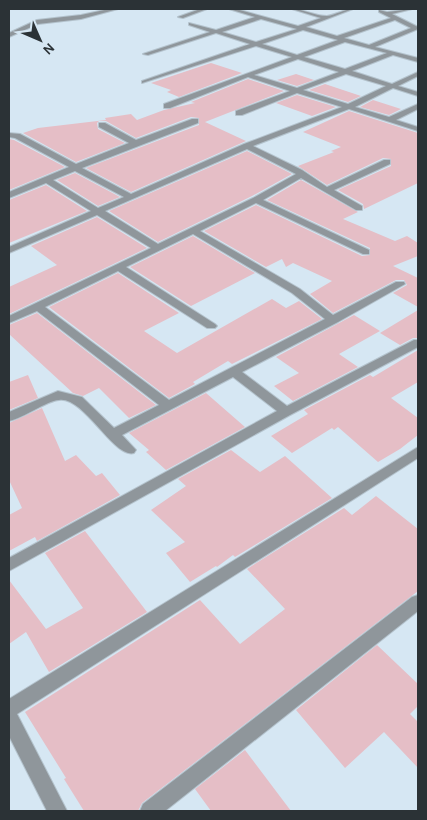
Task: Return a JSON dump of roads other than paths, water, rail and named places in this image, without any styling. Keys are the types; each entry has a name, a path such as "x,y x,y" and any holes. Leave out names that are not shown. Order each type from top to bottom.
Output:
{"street":[{"path":"9,34 26,25 81,17 115,9"},
{"path":"181,17 203,9"},
{"path":"231,9 260,14 302,28 418,60"},
{"path":"294,9 325,17"},
{"path":"144,82 258,44 302,28 325,17 351,9"},
{"path":"410,9 383,13 418,28"},
{"path":"146,54 216,32 260,14"},
{"path":"167,106 395,18"},
{"path":"405,23 418,20"},
{"path":"191,24 418,94"},
{"path":"369,46 418,28"},
{"path":"239,113 393,53"},
{"path":"9,250 247,146 346,108 418,74"},
{"path":"248,76 418,129"},
{"path":"389,120 418,106"},
{"path":"9,195 135,143 195,121"},
{"path":"102,125 135,143"},
{"path":"9,135 17,136 131,198"},
{"path":"247,146 299,172 301,175 359,208"},
{"path":"327,190 387,162"},
{"path":"9,320 256,200 301,175"},
{"path":"47,180 158,248"},
{"path":"256,200 366,252"},
{"path":"192,230 296,291 334,320"},
{"path":"119,267 211,326"},
{"path":"112,435 400,284"},
{"path":"39,307 168,405"},
{"path":"9,565 286,412 418,344"},
{"path":"235,372 286,412"},
{"path":"9,417 58,395 69,397 78,400 129,450"},
{"path":"9,709 418,452"},
{"path":"150,811 418,602"},
{"path":"9,717 57,811"}]}
